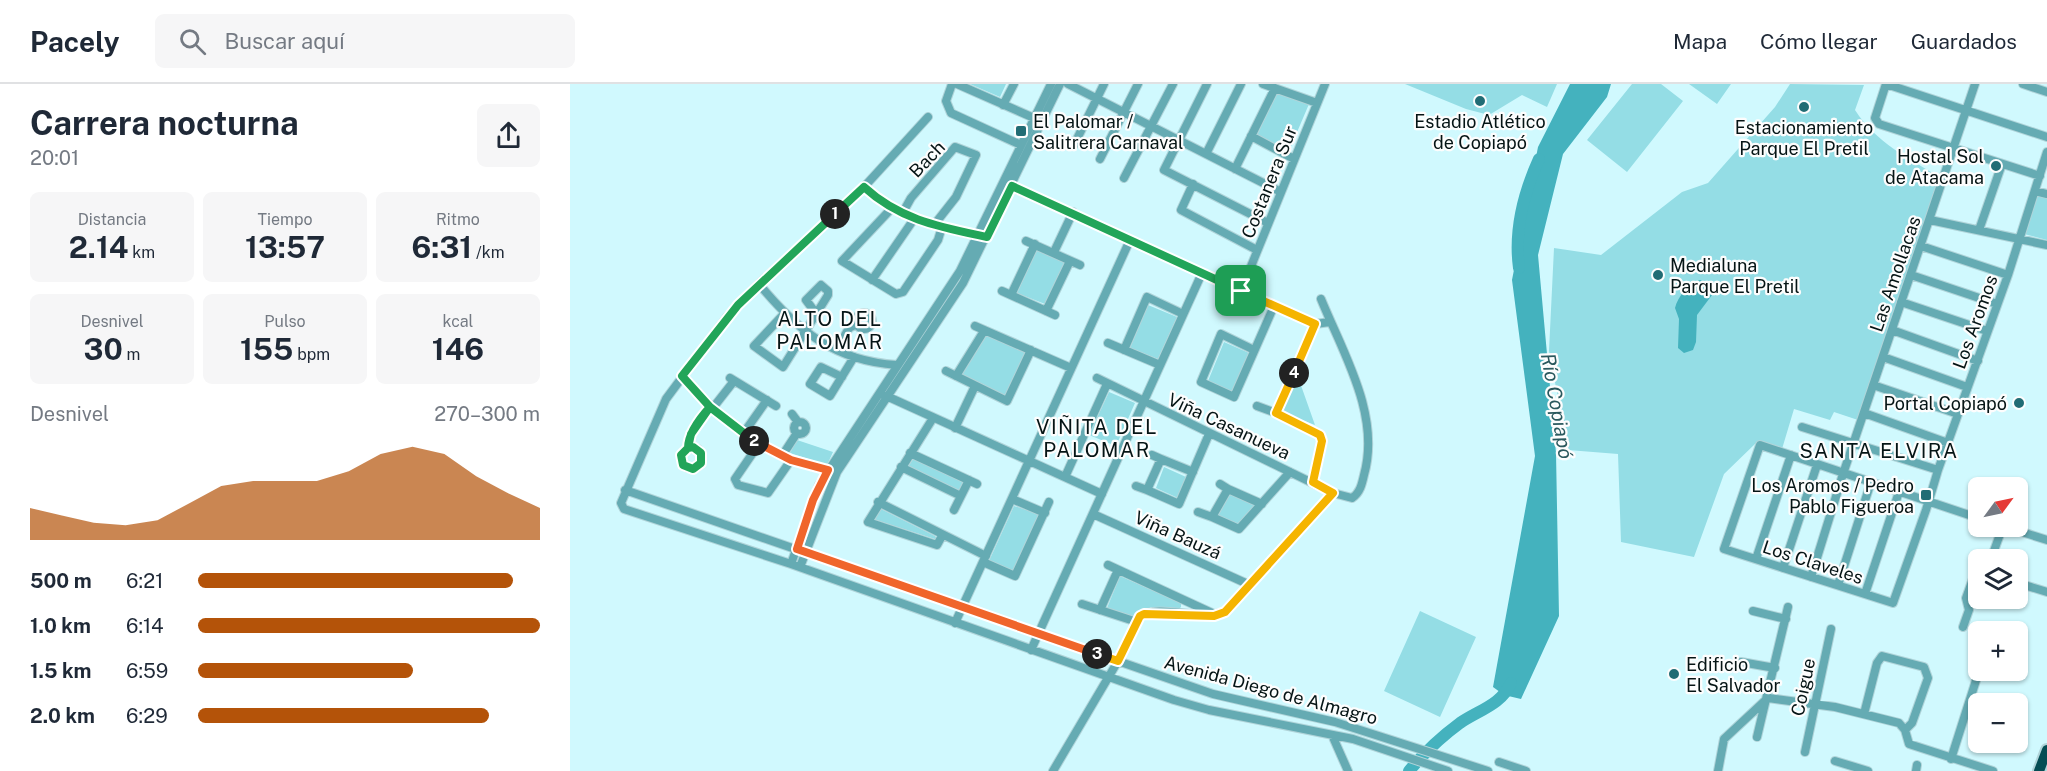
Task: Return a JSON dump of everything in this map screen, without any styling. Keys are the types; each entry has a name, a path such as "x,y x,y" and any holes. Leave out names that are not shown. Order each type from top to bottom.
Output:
{"highway":[{"path":"2039,771 2047,750"}],"street":[{"path":"1021,145 951,113 946,101 955,84 1034,118"},
{"path":"1003,105 1014,84"},
{"path":"791,564 813,500 828,470 960,271 1051,84"},
{"path":"800,567 828,489 838,470 963,283 1060,84"},
{"path":"1068,84 1281,192"},
{"path":"1074,145 1104,84"},
{"path":"1100,159 1138,84"},
{"path":"1124,178 1173,84"},
{"path":"1207,84 1164,170 1268,223"},
{"path":"1206,154 1241,84"},
{"path":"1263,84 1317,103"},
{"name":"Costanera Sur","path":"1241,291 1325,84"},
{"path":"2040,176 1879,124 1875,118 1886,84 2047,137"},
{"name":"Las Amollacas","path":"1811,577 1863,413 1975,84"},
{"path":"2023,84 2047,92"},
{"path":"1235,169 1275,88"},
{"path":"625,490 654,420 682,376 727,317 759,284 864,187 928,117"},
{"path":"1251,136 1294,159"},
{"name":"Bach","path":"902,214 911,198 955,147 976,156 956,197 938,226"},
{"name":"Los Aromos","path":"1893,603 2008,275 2047,152"},
{"path":"1979,230 2002,164"},
{"path":"1003,183 1072,212 1315,324 1330,322"},
{"path":"1193,184 1181,210 1257,250"},
{"path":"864,187 891,209 914,219 987,237"},
{"path":"2034,191 2047,194"},
{"path":"891,209 842,261 896,294 903,292 938,240 938,226"},
{"path":"1054,252 1072,212"},
{"path":"872,280 914,219"},
{"path":"1930,220 2047,245"},
{"path":"955,623 1130,240"},
{"path":"1026,241 1080,265"},
{"path":"1011,295 1035,244"},
{"path":"1921,246 2008,275"},
{"path":"1046,311 1071,261"},
{"path":"1031,650 1202,273"},
{"path":"1911,275 1997,304"},
{"path":"759,284 784,314 805,332 854,357 876,363 897,365"},
{"path":"1002,291 1055,315"},
{"path":"1124,350 1147,297 1184,314"},
{"path":"1053,771 1118,661 1140,616 1150,612 1216,615 1225,612 1333,493 1350,499 1357,495 1367,464 1368,446 1364,414 1354,376 1321,299"},
{"path":"1901,302 1987,331"},
{"path":"1254,350 1221,334 1202,382 1234,397 1274,306"},
{"path":"784,314 755,344 756,349 783,367 815,312"},
{"path":"837,350 849,328 857,324"},
{"path":"1276,413 1315,324"},
{"path":"975,326 1071,368"},
{"path":"1892,330 1978,361"},
{"path":"956,376 984,331"},
{"path":"1108,343 1160,365"},
{"path":"946,371 1007,401 1031,350"},
{"path":"842,377 854,357"},
{"path":"1883,357 1967,387"},
{"path":"682,376 711,408 759,444 791,460 828,470 838,470"},
{"name":"Viña Casanueva","path":"1097,378 1333,493"},
{"path":"688,448 691,434 732,380 776,406"},
{"path":"1065,477 1107,384"},
{"path":"1873,385 1958,414"},
{"path":"955,428 975,386"},
{"path":"878,392 1102,494"},
{"path":"743,434 766,400"},
{"path":"1257,406 1320,435 1322,441 1313,482"},
{"path":"1863,413 1948,443"},
{"path":"782,456 797,433 804,432 806,428 805,423 798,422 792,414"},
{"path":"933,418 878,502 868,522 937,545 942,536"},
{"path":"1802,427 1938,470"},
{"path":"1136,486 1179,504 1209,434"},
{"path":"759,444 735,479 738,485 768,493 791,460"},
{"name":"Los Claveles","path":"1791,455 1760,445 1725,549 1893,603"},
{"path":"910,453 977,484"},
{"path":"1152,455 1193,472"},
{"path":"1756,559 1791,455 1968,515"},
{"path":"1147,490 1161,459"},
{"path":"1783,568 1817,465"},
{"path":"901,467 961,496"},
{"path":"1198,512 1239,529 1290,472"},
{"path":"954,510 969,480"},
{"path":"1838,585 1871,483"},
{"path":"1220,484 1262,504"},
{"path":"1212,517 1228,489"},
{"name":"Avenida Diego de Almagro","path":"1447,771 1332,735 1199,707 1108,677 800,567 627,511 621,503 625,490 1205,691 1307,715 1488,771"},
{"path":"1865,594 1899,492"},
{"path":"1012,499 1045,513"},
{"path":"878,502 1015,576 1049,502"},
{"name":"Viña Bauzá","path":"1093,513 1250,585"},
{"path":"2028,534 2047,540"},
{"path":"1108,565 1216,615"},
{"path":"1100,610 1118,570"},
{"path":"2028,586 2047,592"},
{"path":"1182,614 1186,605 1184,601"},
{"path":"1082,604 1137,622"},
{"path":"1757,737 1788,608"},
{"path":"1963,627 1969,609"},
{"path":"1753,610 1786,619"},
{"name":"Coigue","path":"1805,752 1831,629"},
{"path":"1864,714 1877,663 1882,656 1924,667 1928,678 1912,723 1905,730"},
{"path":"1741,662 1775,668"},
{"path":"1951,759 1976,681"},
{"path":"1199,707 1205,691"},
{"path":"1768,698 1864,714 1899,723 1905,730 1909,744 1978,769 1993,771"},
{"path":"1718,771 1724,739 1768,698"},
{"path":"1332,735 1348,771"},
{"path":"1835,761 1868,771"},
{"path":"1499,762 1526,771"}],"shaded area":[{"path":"970,84 1006,84 1000,97"},
{"name":"Estadio Atlético de Copiapó","path":"1405,84 1557,84 1547,107 1522,95 1489,115 1466,109"},
{"path":"1570,84 1611,84 1607,97 1563,154 1538,255 1556,453 1559,616 1521,699 1504,695 1493,687 1535,456 1512,280 1538,147"},
{"path":"1632,84 1661,84 1683,101 1627,172 1587,140"},
{"path":"1689,84 1731,84 1717,104"},
{"path":"1790,84 1864,85 1855,110 1863,122 1894,149 1941,178 1858,420 1834,412 1830,420 1794,409 1782,449 1756,443 1724,474 1694,557 1621,542 1618,454 1568,450 1549,351 1554,248 1601,255 1682,192 1708,183 1775,107"},
{"path":"1277,93 1309,104 1289,151 1257,135"},
{"path":"2037,192 2047,196 2047,240 2024,234"},
{"path":"1037,250 1065,262 1045,304 1017,293"},
{"path":"1700,280 1711,286 1712,295 1697,315 1696,342 1693,350 1684,353 1678,348 1679,319 1675,308 1684,291 1691,284"},
{"path":"1148,305 1177,317 1158,359 1130,348"},
{"path":"990,335 1025,352 1007,393 1003,395 963,377 962,372 986,336"},
{"path":"1224,342 1249,353 1232,392 1208,381"},
{"path":"1298,377 1315,425 1281,412"},
{"path":"1109,392 1135,403 1116,446 1089,435"},
{"path":"797,440 833,452 827,465 790,453"},
{"path":"913,459 965,482 961,491 908,467"},
{"path":"1164,467 1186,477 1178,498 1156,488"},
{"path":"1230,494 1256,505 1238,525 1218,516"},
{"path":"1014,506 1040,514 1014,572 989,561"},
{"path":"881,509 935,536 938,540 873,519"},
{"path":"1120,576 1181,603 1181,607 1179,609 1151,607 1135,617 1107,608"},
{"path":"1420,611 1476,637 1440,717 1384,691"}],"waterway":[{"name":"Río Copiapó","path":"1519,268 1518,240 1521,212 1539,159"},
{"name":"Río Copiapó","path":"1409,771 1453,728 1501,697 1511,683"}],"place":[{"name":"Estadio Atlético de Copiapó","path":"1480,101"},
{"name":"Estacionamiento Parque El Pretil","path":"1804,107"},
{"name":"El Palomar / Salitrera Carnaval","path":"1021,131"},
{"name":"Hostal Sol de Atacama","path":"1996,166"},
{"name":"Medialuna Parque El Pretil","path":"1658,275"},
{"name":"Portal Copiapó","path":"2019,403"},
{"name":"Los Aromos / Pedro Pablo Figueroa","path":"1926,495"},
{"name":"Edificio El Salvador","path":"1674,674"}],"district":[{"name":"ALTO DEL PALOMAR","path":"830,330"},
{"name":"VIÑITA DEL PALOMAR","path":"1097,438"},
{"name":"SANTA ELVIRA","path":"1879,451"}],"route":[{"path":"1241,291 1012,186 987,237 922,222 897,212 878,200 864,187 738,305 682,376 710,407 705,411 688,439 688,448 693,447 701,453 701,463 693,469 683,465 681,460 681,455 688,448 688,439 691,434 705,411 710,407 728,423 759,444 791,460 828,470 813,500 797,549 1118,661 1140,616 1144,614 1150,612 1214,616 1225,612 1333,493 1313,482 1322,441 1320,435 1276,413 1315,324 1241,291"}]}
